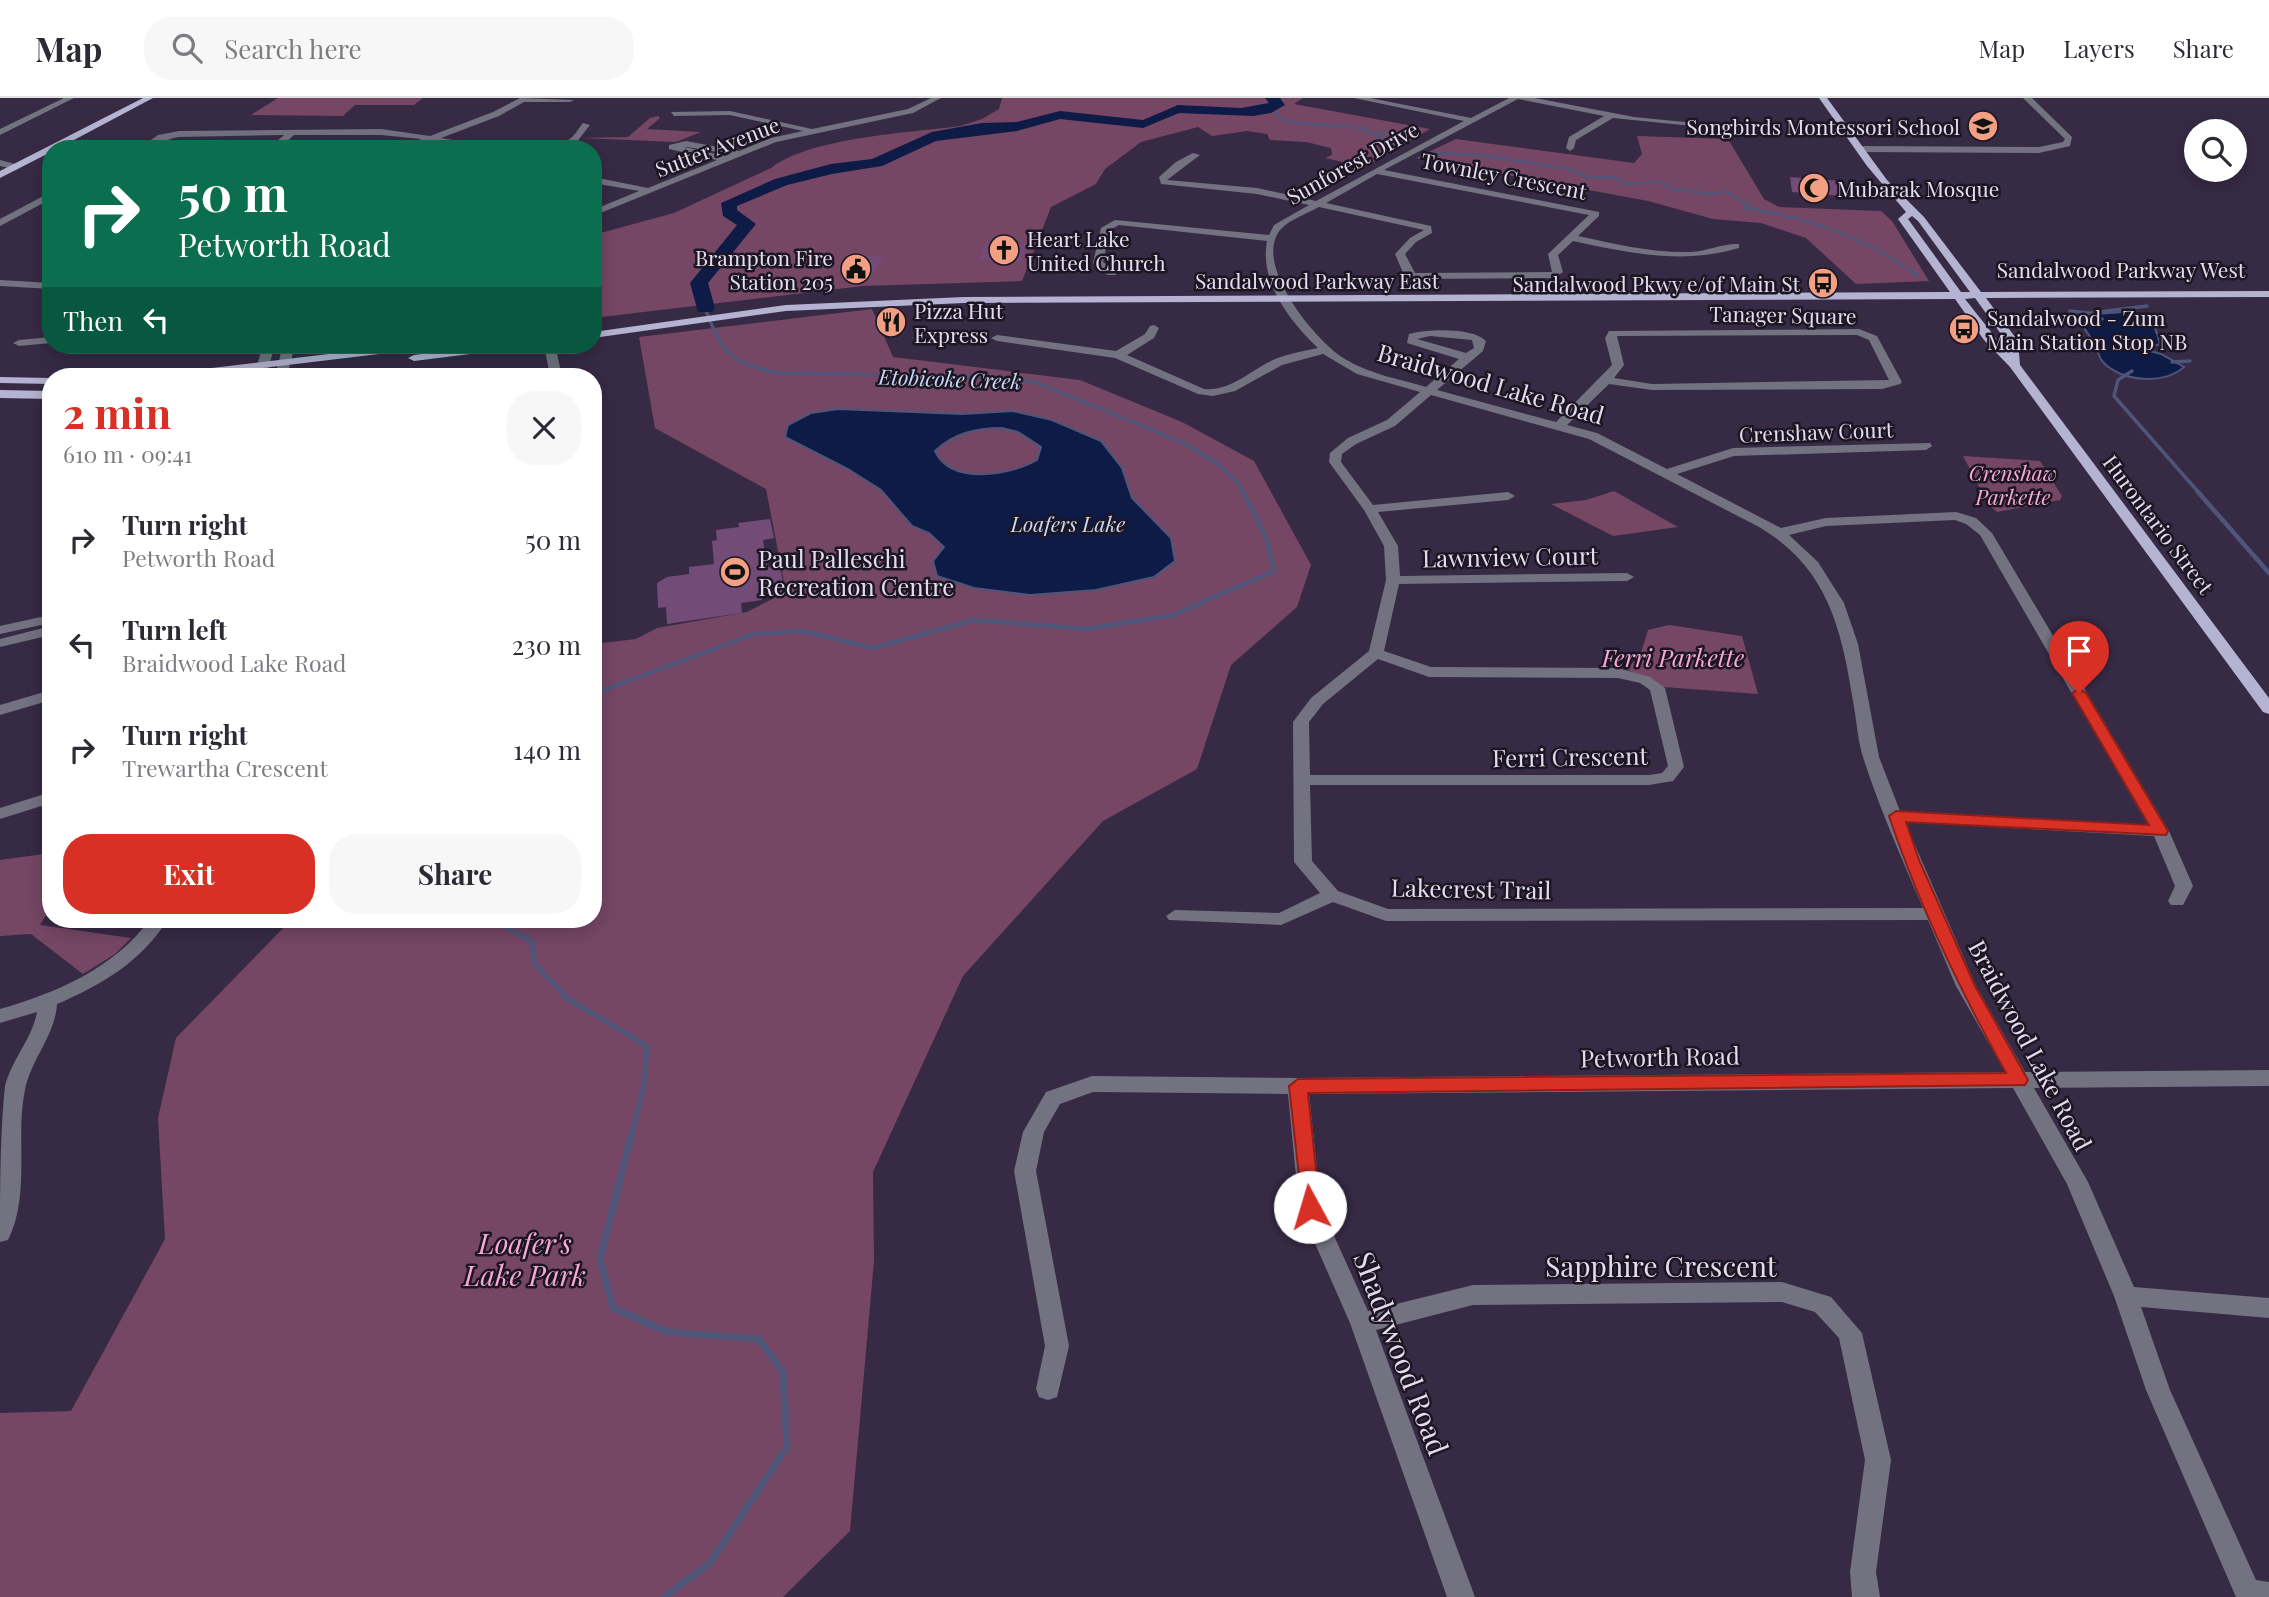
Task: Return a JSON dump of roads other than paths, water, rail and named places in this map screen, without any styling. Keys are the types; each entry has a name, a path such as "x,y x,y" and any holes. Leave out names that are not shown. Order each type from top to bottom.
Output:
{"main road":[{"path":"68,140 149,98"},
{"name":"Hurontario Street","path":"1823,98 1910,213 1921,219 2012,341 2014,365"},
{"path":"0,175 42,154"},
{"name":"Hurontario Street","path":"1910,213 1903,219 1987,338 2014,365 2269,709"},
{"name":"Sandalwood Parkway West","path":"1975,292 2269,288"},
{"name":"Sandalwood Parkway West","path":"1975,292 2269,294"},
{"name":"Sandalwood Parkway East","path":"602,324 808,306 906,301 1975,292"},
{"name":"Sandalwood Parkway East","path":"602,333 694,317"},
{"path":"300,368 378,354"},
{"path":"310,368 437,354"},
{"path":"0,380 42,382"},
{"path":"0,394 42,395"}],"street":[{"path":"0,132 71,98"},
{"name":"Sutter Avenue","path":"602,210 652,191 737,153 811,131 911,111 937,98"},
{"path":"1358,98 1469,121"},
{"name":"Sunforest Drive","path":"1270,238 1276,227 1315,204 1515,98"},
{"path":"1522,98 1609,116 1752,129"},
{"path":"1861,149 2039,150 2067,144 2069,139 2027,98"},
{"path":"426,140 496,114 525,99 570,100"},
{"path":"674,114 730,113 811,131"},
{"path":"1570,148 1572,139 1609,116"},
{"path":"574,140 586,125"},
{"path":"156,140 179,134 381,132 441,140"},
{"path":"283,140 292,133"},
{"path":"725,159 673,147 686,144 737,153"},
{"path":"1196,155 1179,163 1161,179 1164,182 1257,191 1315,204"},
{"path":"0,163 16,167"},
{"path":"0,169 16,167"},
{"name":"Townley Crescent","path":"1315,204 1428,228 1429,231 1413,240 1400,254 1408,273 1424,277 1554,275 1558,272 1553,254 1596,214 1593,211 1376,171"},
{"path":"602,182 652,191"},
{"path":"0,223 42,200"},
{"path":"1112,273 1098,263 1106,228 1118,222 1270,238 1270,269 1282,296"},
{"path":"1572,238 1653,252 1718,252 1735,246"},
{"path":"0,291 5,284 42,286"},
{"name":"Braidwood Lake Road","path":"1282,296 1325,350 1362,372 1593,436 1779,533 1813,565 1837,603 1851,644 1871,757 1911,860 1966,986 2077,1182 2126,1296 2158,1391 2256,1594"},
{"path":"1118,355 1150,336 1154,328"},
{"name":"Tanager Square","path":"1847,331 1873,338 1896,382 1875,386 1651,387 1606,380 1618,365 1611,338 1613,333 1847,331"},
{"path":"1376,653 1392,580 1391,546 1370,509 1335,462 1336,453 1352,441 1391,423 1479,349 1480,341 1475,337 1430,333 1413,336 1410,341 1445,353 1468,357"},
{"path":"997,338 1118,355 1202,392 1215,394 1230,391 1273,364 1325,350"},
{"path":"19,343 42,341"},
{"path":"1560,425 1606,380"},
{"name":"Crenshaw Court","path":"1668,473 1718,455 1746,451 1926,446"},
{"path":"1370,509 1422,501 1453,502 1508,496"},
{"path":"1779,533 1847,520 1956,516 1970,521 1985,533 2160,831 2184,886 2178,901"},
{"name":"Lawnview Court","path":"1392,580 1627,577"},
{"path":"0,630 42,620"},
{"path":"0,643 42,632"},
{"name":"Lakecrest Trail","path":"1376,653 1317,701 1301,722 1303,862 1332,895 1386,915 1936,914"},
{"name":"Ferri Crescent","path":"1301,780 1648,780 1667,777 1676,767 1657,688 1645,680 1618,673 1429,672 1376,653"},
{"path":"0,710 42,698"},
{"path":"1,815 42,800"},
{"path":"1896,816 2160,831"},
{"path":"1175,916 1281,919 1332,895"},
{"path":"0,1016 48,1002 110,968 150,928"},
{"path":"0,1233 6,1209 10,1110 16,1082 48,1021 48,1002"},
{"name":"Petworth Road","path":"1048,1389 1057,1346 1026,1171 1034,1132 1054,1098 1093,1084 1298,1086 2269,1078"},
{"name":"Shadywood Road","path":"1298,1086 1310,1207 1362,1323 1461,1597"},
{"name":"Sapphire Crescent","path":"1362,1323 1474,1295 1782,1292 1823,1304 1850,1333 1878,1460 1863,1572 1866,1597"},
{"path":"2126,1296 2269,1308"}],"water":[{"path":"2122,312 2144,317 2155,328 2160,344 2142,349 2161,354 2184,367 2165,377 2143,379 2120,374 2103,362 2078,319 2084,315"},
{"name":"Loafers Lake","path":"838,409 962,414 1013,411 1052,420 1101,441 1122,468 1132,498 1171,538 1175,561 1154,577 1096,590 1030,595 974,588 937,576 933,561 944,547 929,533 912,526 881,490 848,469 785,437 788,425 811,413","holes":["1002,428 1018,432 1041,447 1037,460 1012,470 967,473 943,462 935,451 950,440 974,431"]}],"waterway":[{"name":"Etobicoke Creek","path":"705,308 699,283 747,224 729,212 729,203 781,182 831,169 876,163 932,137 982,128 1017,126 1060,115 1143,124 1153,122 1178,109 1241,113 1266,110 1278,105 1272,98"},
{"path":"1270,109 1287,122 1361,128 1401,147"},
{"path":"1379,132 1408,133"},
{"path":"1432,153 1480,155 1565,168 1590,178 1614,177 1625,184 1662,182 1672,189 1711,194 1724,191 1750,205 1743,208 1811,222 1853,238 1913,272"},
{"path":"1911,271 1917,275"},
{"path":"2091,313 2147,306"},
{"name":"Etobicoke Creek","path":"705,308 723,345 748,365 777,373 998,377 1035,382 1184,443 1218,464 1239,484 1243,492"},
{"path":"2070,311 2089,313 2102,319"},
{"path":"2172,362 2190,361"},
{"path":"2132,371 2118,380 2114,396 2200,494"},
{"name":"Etobicoke Creek","path":"602,691 754,634 802,631 873,648 974,620 1087,629 1173,615 1274,571 1266,537 1243,492"},
{"path":"2198,492 2269,573"},
{"name":"Etobicoke Creek","path":"507,928 532,941 534,963 568,999 647,1046 644,1084 631,1137"},
{"name":"Etobicoke Creek","path":"631,1136 600,1259 613,1308 667,1332 759,1339 783,1372 787,1447 710,1563 664,1597"}],"place":[{"name":"Songbirds Montessori School","path":"1983,126"},
{"name":"Mubarak Mosque","path":"1814,188"},
{"name":"Heart Lake United Church","path":"1004,250"},
{"name":"Brampton Fire Station 205","path":"856,269"},
{"name":"Sandalwood Pkwy e/of Main St","path":"1823,283"},
{"name":"Pizza Hut Express","path":"891,322"},
{"name":"Sandalwood - Zum Main Station Stop NB","path":"1964,329"},
{"name":"Paul Palleschi Recreation Centre","path":"735,572"}],"park label":[{"name":"Crenshaw Parkette","path":"2013,484"},
{"name":"Ferri Parkette","path":"1673,657"},
{"name":"Loafer's Lake Park","path":"525,1258"}]}
